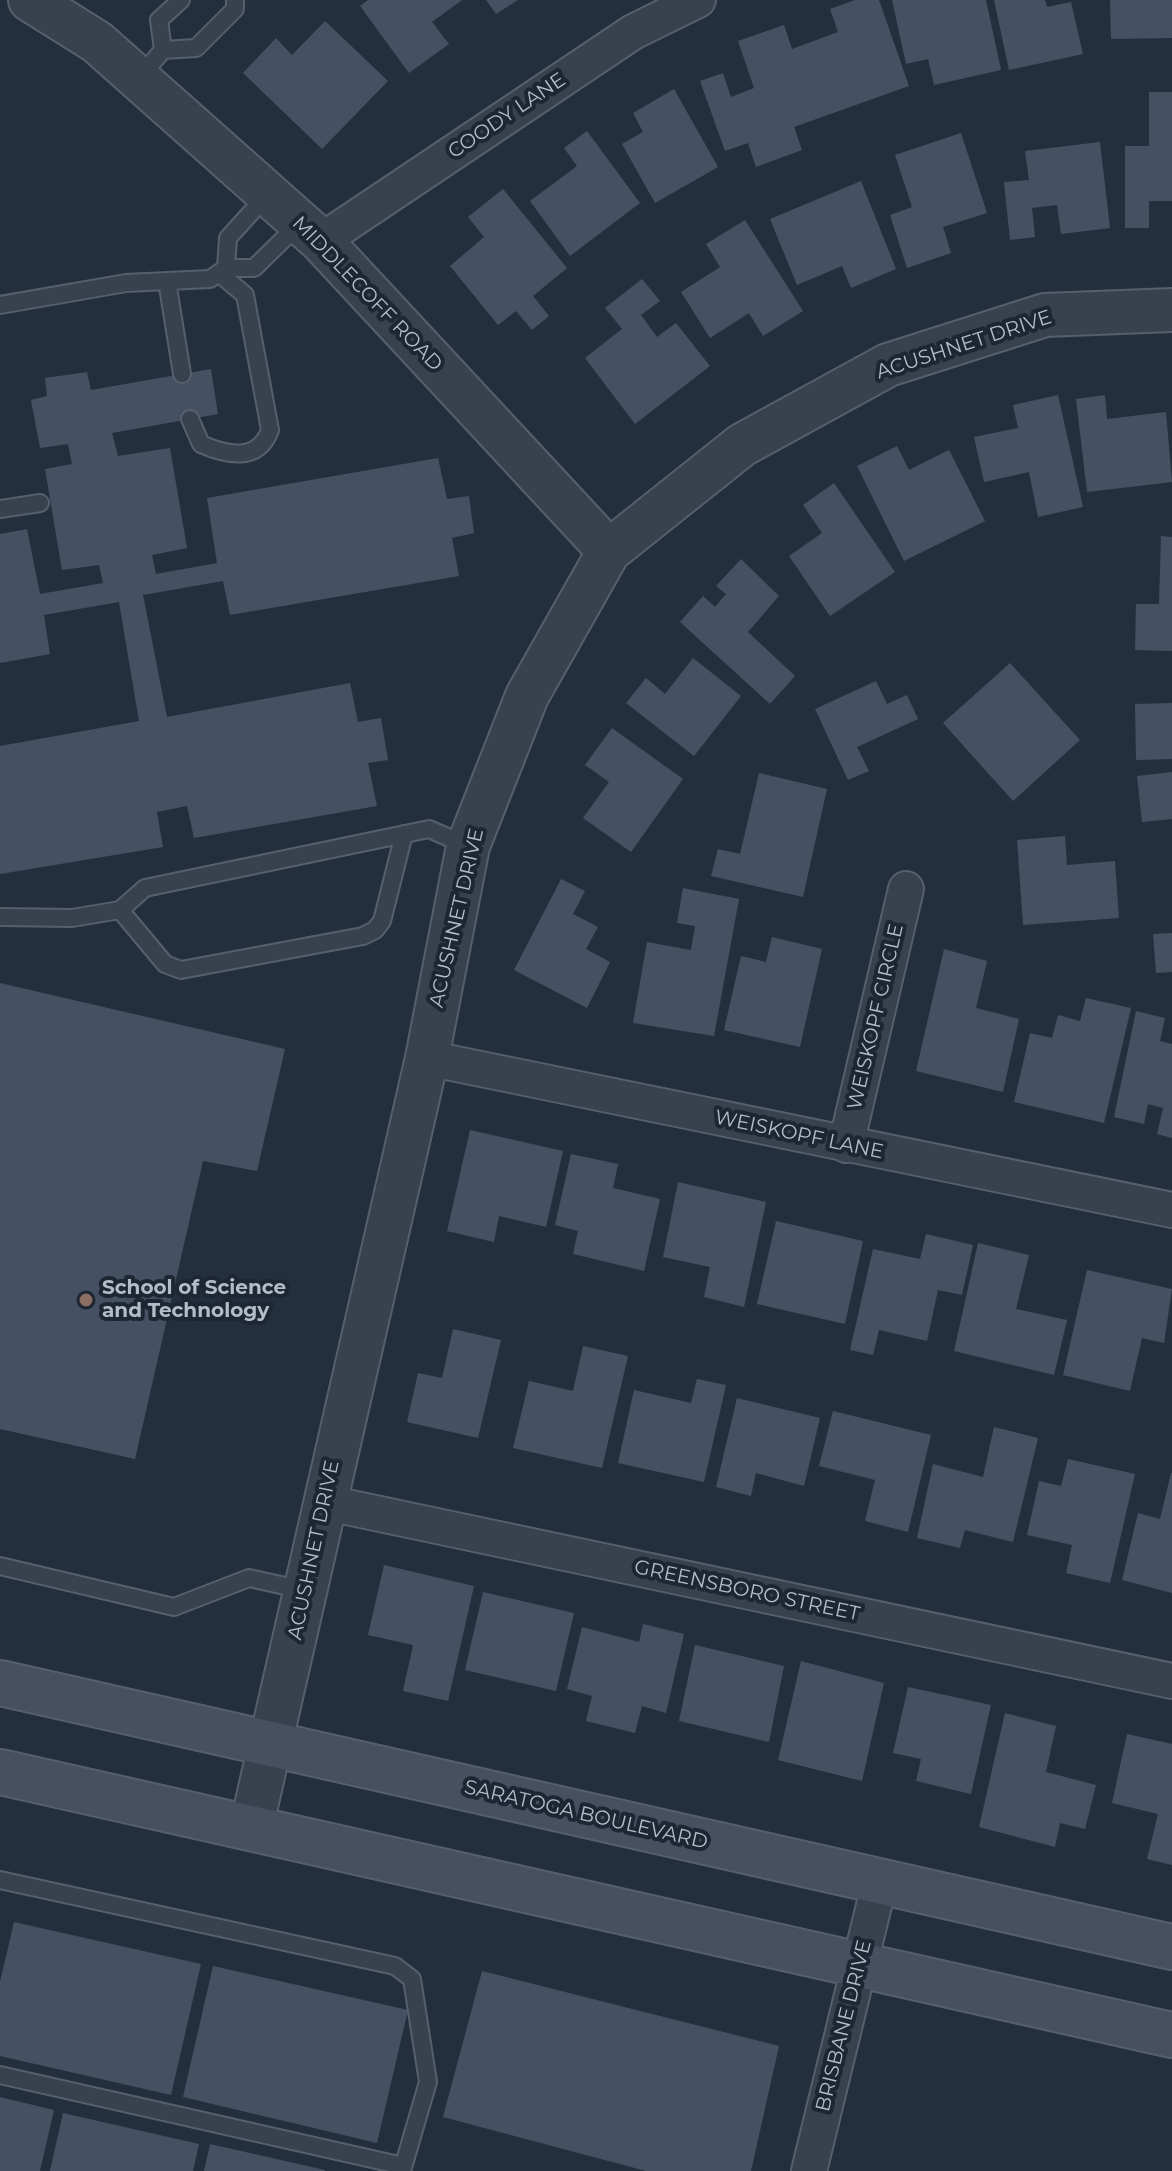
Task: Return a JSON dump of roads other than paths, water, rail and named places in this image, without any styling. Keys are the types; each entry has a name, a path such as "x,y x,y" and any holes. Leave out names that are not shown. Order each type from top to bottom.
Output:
{"main road":[{"name":"SARATOGA BOULEVARD","path":"0,1683 1172,1947"},
{"path":"0,1772 1172,2035"}],"street":[{"name":"MIDDLECOFF ROAD","path":"30,0 97,42 150,64 268,194 311,232 609,551"},
{"name":"COODY LANE","path":"311,232 633,32 698,0"},
{"name":"ACUSHNET DRIVE","path":"251,1828 273,1744 323,1502 427,1058 468,846 527,696 609,551 742,445 888,365 1045,315 1172,310"},
{"name":"WEISKOPF CIRCLE","path":"846,1145 906,889"},
{"name":"WEISKOPF LANE","path":"427,1058 1172,1210"},
{"name":"GREENSBORO STREET","path":"323,1502 1172,1681"},
{"name":"BRISBANE DRIVE","path":"809,2171 880,1881"}],"lane":[{"path":"150,64 159,20 181,0"},
{"path":"150,64 196,48 235,9 235,0"},
{"path":"223,271 228,238 268,194"},
{"path":"0,305 126,283 210,279 223,271 254,268 311,232"},
{"path":"190,419 201,444 226,455 254,450 265,443 270,430 245,295 223,271"},
{"path":"167,281 182,374"},
{"path":"0,509 40,503"},
{"path":"0,917 72,918 120,910 145,888 429,829 468,846"},
{"path":"120,910 165,964 181,970 363,936 375,930 382,921 404,834"},
{"path":"0,1566 174,1607 249,1578 305,1591"},
{"path":"0,1880 395,1966 412,1979 428,2082 403,2168 0,2075"}],"place":[{"name":"School of Science and Technology","path":"86,1300"}]}
